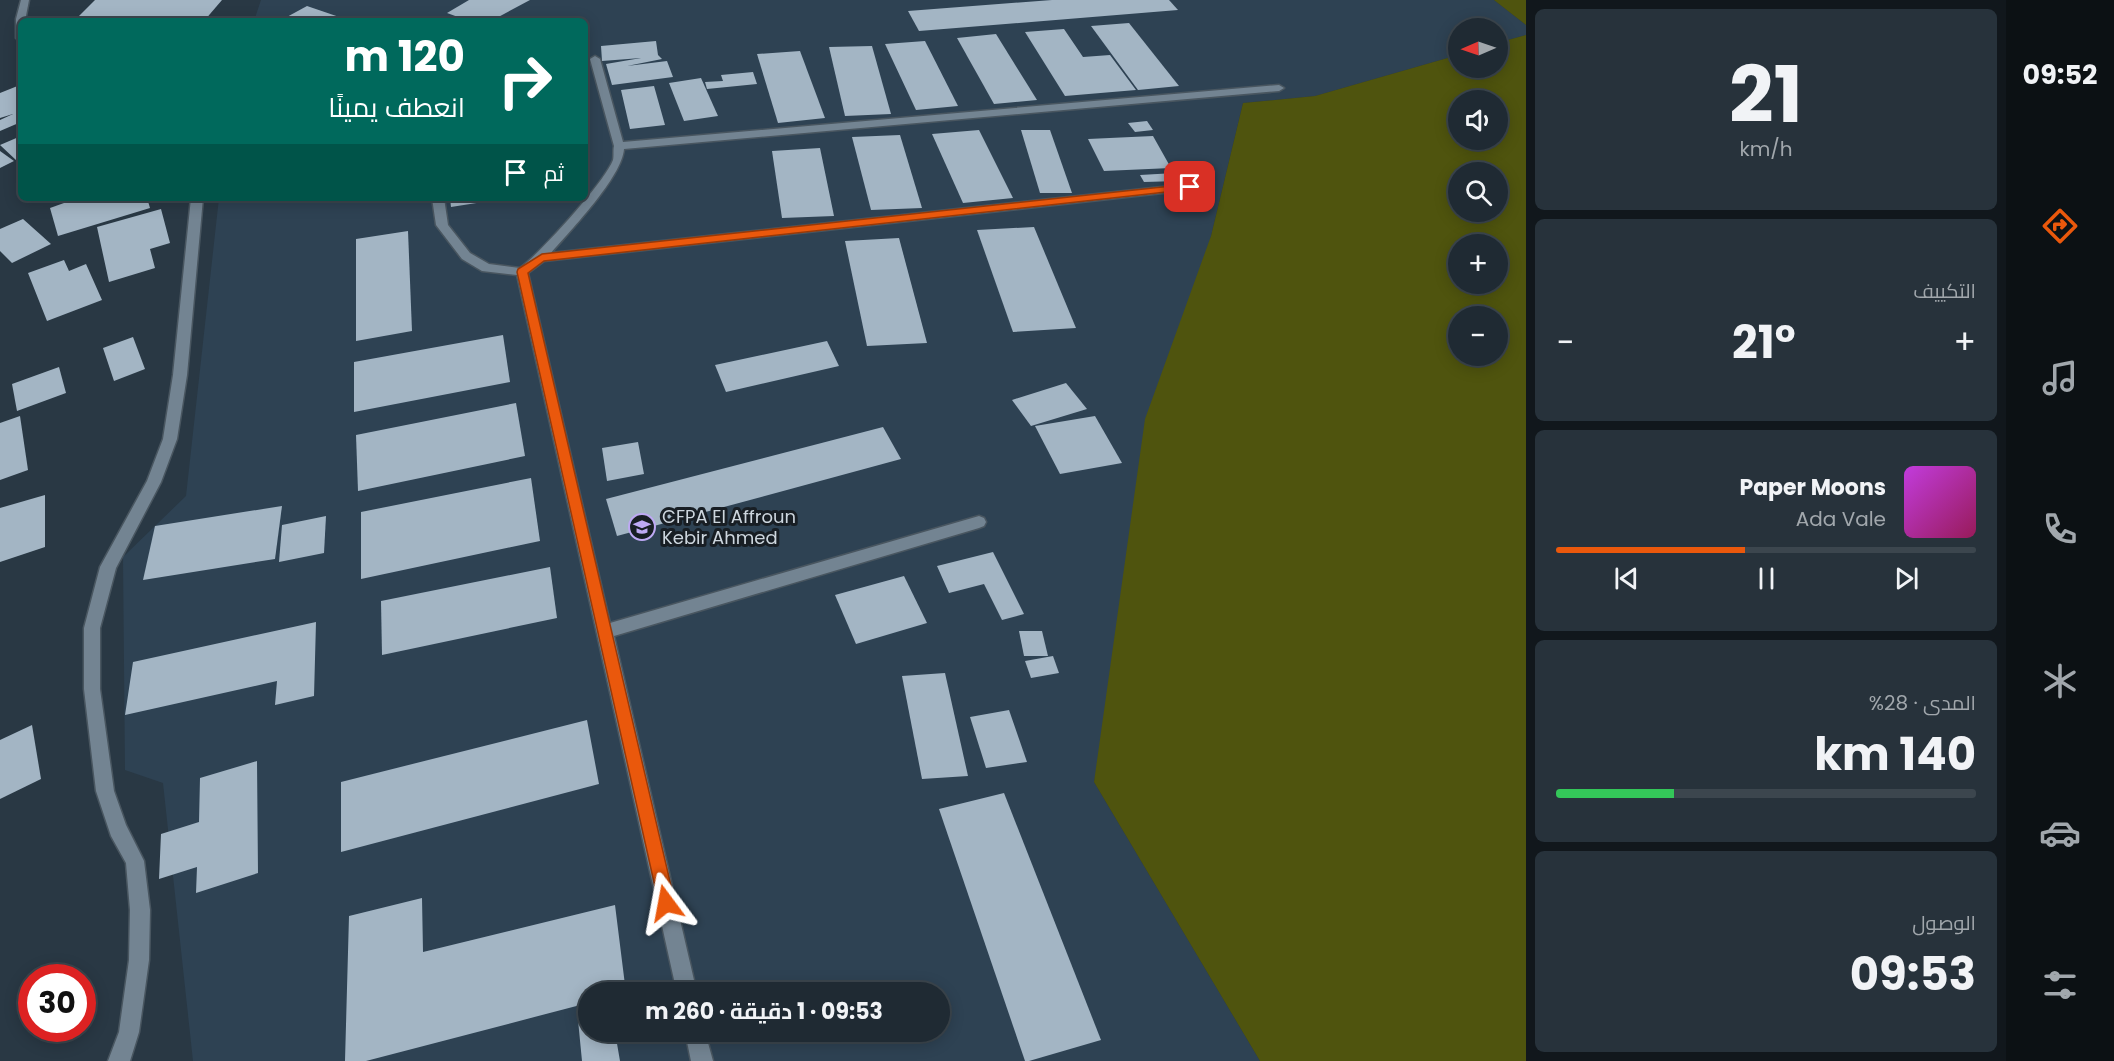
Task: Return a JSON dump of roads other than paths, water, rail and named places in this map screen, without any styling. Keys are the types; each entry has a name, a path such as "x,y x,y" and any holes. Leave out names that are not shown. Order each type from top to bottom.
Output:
{"street":[{"path":"20,18 25,0"},
{"path":"438,201 442,225 466,256 486,268 522,272 542,258 599,188 618,160 618,146 596,59"},
{"path":"618,146 1279,88"},
{"path":"542,258 1190,187"},
{"path":"119,1061 129,1032 139,960 140,910 135,861 118,829 105,791 92,689 92,628 108,567 154,482 170,439 180,375 197,201"},
{"path":"522,272 684,982"},
{"path":"604,632 979,522"},
{"path":"698,1042 702,1061"}],"place":[{"name":"CFPA El Affroun Kebir Ahmed","path":"642,527"}]}
